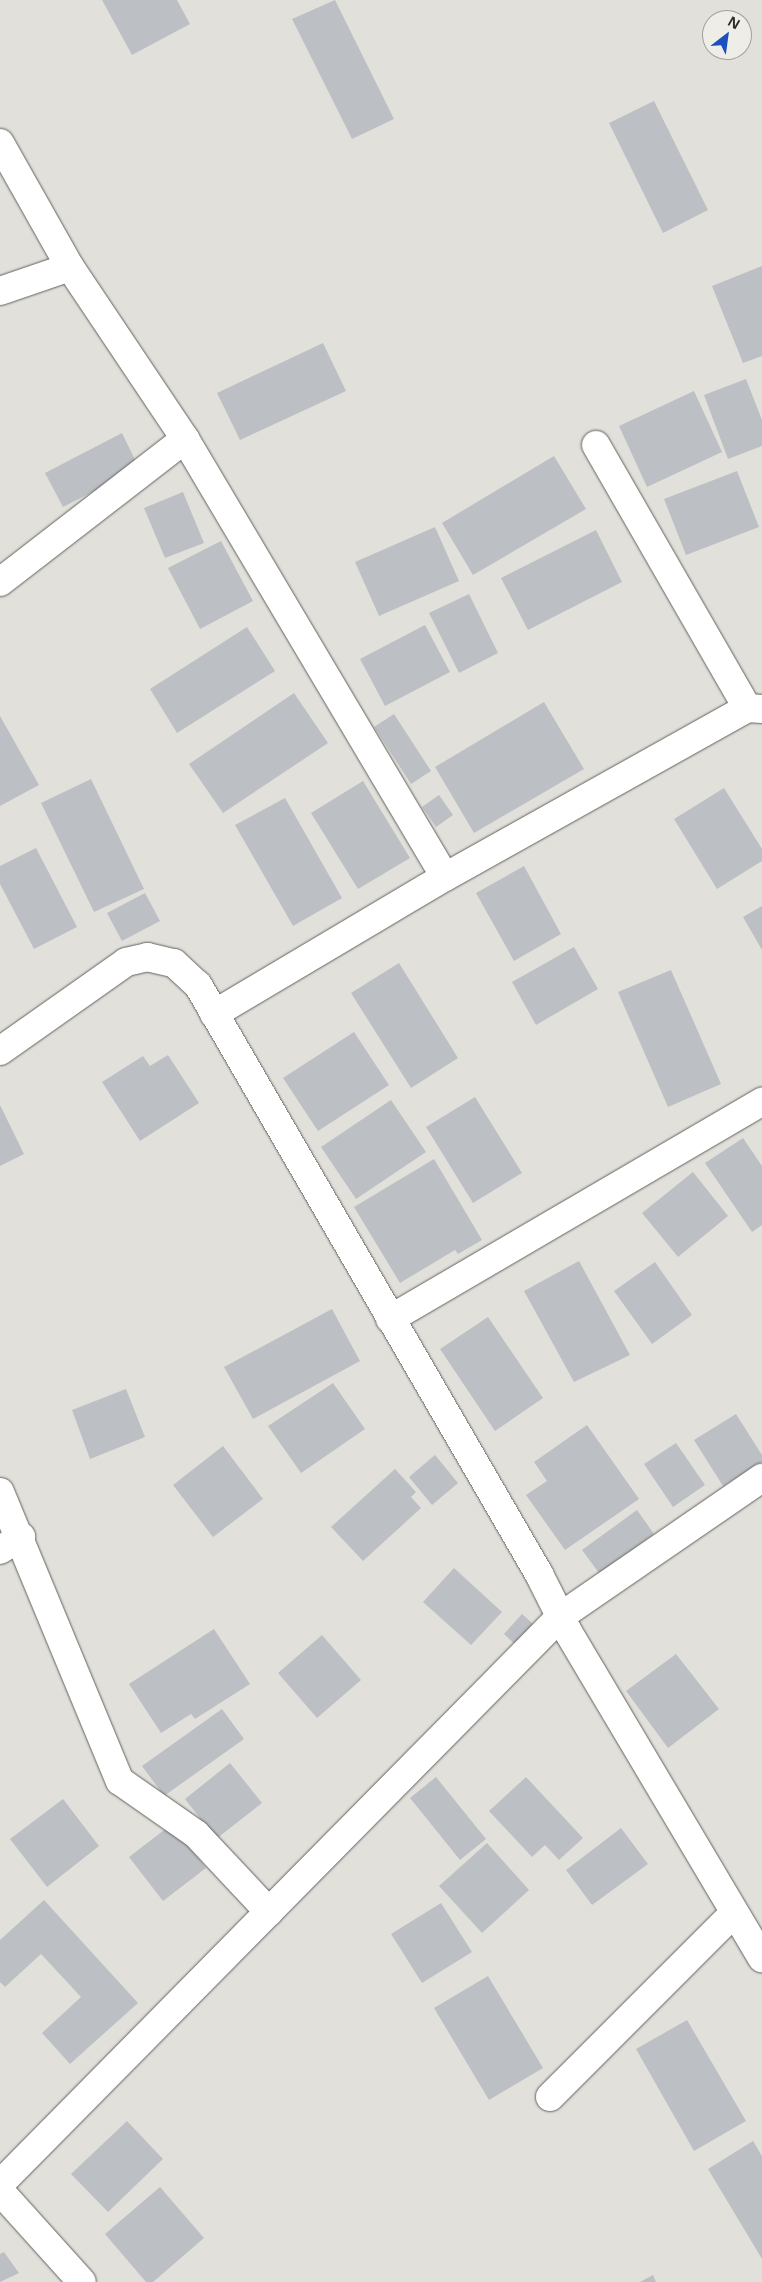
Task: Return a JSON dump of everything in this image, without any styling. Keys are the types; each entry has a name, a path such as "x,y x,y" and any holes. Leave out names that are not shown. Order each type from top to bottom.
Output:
{"street":[{"path":"0,144 70,267 185,438 445,877"},
{"path":"0,291 70,267"},
{"path":"0,582 185,438"},
{"path":"214,1014 445,877 754,709 596,445"},
{"path":"0,1051 126,962 146,957 174,963 198,985 561,1616 762,1960"},
{"path":"390,1319 762,1102"},
{"path":"0,2184 561,1616 762,1478"},
{"path":"0,1492 10,1543 120,1781 196,1834 269,1912"},
{"path":"550,2097 734,1913"},
{"path":"0,2191 82,2282"}],"building":[{"path":"102,0 177,0 190,24 132,55"},
{"path":"335,0 394,119 352,139 292,19"},
{"path":"654,101 708,210 663,233 609,123"},
{"path":"762,266 762,356 743,363 712,286"},
{"path":"323,343 346,391 240,440 217,393"},
{"path":"746,379 762,420 762,446 728,459 704,395"},
{"path":"694,391 722,452 647,487 619,426"},
{"path":"122,433 139,468 63,507 45,473"},
{"path":"554,456 586,509 473,575 442,523"},
{"path":"737,471 759,527 686,555 664,499"},
{"path":"183,492 204,543 165,558 144,508"},
{"path":"435,527 459,581 379,616 355,562"},
{"path":"596,530 622,582 528,630 501,578"},
{"path":"221,541 253,601 200,629 168,568"},
{"path":"469,594 498,653 459,673 429,613"},
{"path":"425,625 450,672 385,706 360,659"},
{"path":"247,627 275,671 177,733 150,689"},
{"path":"294,693 328,743 223,813 189,764"},
{"path":"544,702 584,769 474,833 435,767"},
{"path":"394,714 431,771 411,784 374,727"},
{"path":"0,716 39,785 0,806"},
{"path":"91,779 144,889 94,912 41,803"},
{"path":"363,781 410,858 358,889 311,813"},
{"path":"724,788 762,849 762,861 717,889 674,819"},
{"path":"439,795 453,815 436,827 422,807"},
{"path":"285,798 342,898 293,926 235,825"},
{"path":"36,848 77,927 34,949 0,884 0,866"},
{"path":"524,866 561,934 514,961 476,893"},
{"path":"145,893 160,921 122,941 107,913"},
{"path":"762,906 762,950 743,917"},
{"path":"574,947 598,989 536,1025 512,982"},
{"path":"399,963 458,1058 411,1088 351,993"},
{"path":"671,970 721,1084 668,1107 618,992"},
{"path":"354,1032 389,1085 318,1131 283,1078"},
{"path":"168,1055 199,1103 140,1141 102,1082 143,1056 150,1066"},
{"path":"475,1097 522,1173 473,1203 426,1127"},
{"path":"391,1100 426,1152 356,1199 321,1147"},
{"path":"0,1105 24,1154 0,1166"},
{"path":"743,1138 762,1166 762,1225 752,1232 705,1163"},
{"path":"434,1159 482,1240 458,1254 455,1250 400,1283 354,1207"},
{"path":"693,1172 728,1216 678,1257 642,1213"},
{"path":"579,1261 630,1355 574,1382 524,1291"},
{"path":"655,1262 692,1315 652,1344 614,1291"},
{"path":"332,1309 360,1361 253,1419 224,1367"},
{"path":"488,1317 543,1398 495,1431 440,1349"},
{"path":"333,1383 365,1429 301,1473 268,1426"},
{"path":"126,1389 145,1437 90,1459 72,1410"},
{"path":"736,1414 762,1455 762,1462 723,1486 694,1440"},
{"path":"587,1425 639,1499 565,1550 526,1495 547,1481 534,1462"},
{"path":"676,1443 705,1485 673,1507 644,1464"},
{"path":"223,1446 263,1499 213,1537 173,1485"},
{"path":"435,1455 458,1483 432,1505 409,1477"},
{"path":"395,1469 416,1492 411,1497 421,1508 363,1561 331,1527"},
{"path":"637,1510 654,1534 599,1573 582,1550"},
{"path":"454,1568 502,1612 471,1645 423,1602"},
{"path":"522,1614 543,1633 524,1653 504,1634"},
{"path":"214,1629 250,1684 195,1719 191,1714 161,1733 129,1684"},
{"path":"322,1635 361,1680 317,1718 278,1673"},
{"path":"676,1654 719,1709 668,1748 626,1691"},
{"path":"222,1709 244,1739 164,1796 142,1766"},
{"path":"230,1763 262,1803 216,1839 185,1799"},
{"path":"436,1777 486,1839 460,1860 410,1798"},
{"path":"526,1777 583,1838 559,1860 545,1845 532,1857 489,1811"},
{"path":"63,1799 99,1846 47,1887 10,1839"},
{"path":"172,1824 206,1868 163,1901 129,1857"},
{"path":"621,1828 648,1864 592,1905 566,1870"},
{"path":"487,1843 529,1890 482,1933 439,1886"},
{"path":"44,1900 138,2003 70,2064 42,2033 81,1997 41,1954 5,1987 0,1982 0,1940"},
{"path":"441,1903 472,1952 422,1983 391,1934"},
{"path":"488,1976 543,2068 489,2100 434,2008"},
{"path":"687,2020 746,2121 694,2151 636,2049"},
{"path":"127,2121 163,2159 108,2212 71,2174"},
{"path":"753,2141 762,2156 762,2259 708,2169"},
{"path":"160,2187 204,2238 153,2282 146,2282 105,2234"},
{"path":"4,2252 19,2273 0,2282 0,2254"},
{"path":"653,2275 656,2282 640,2282"}]}
